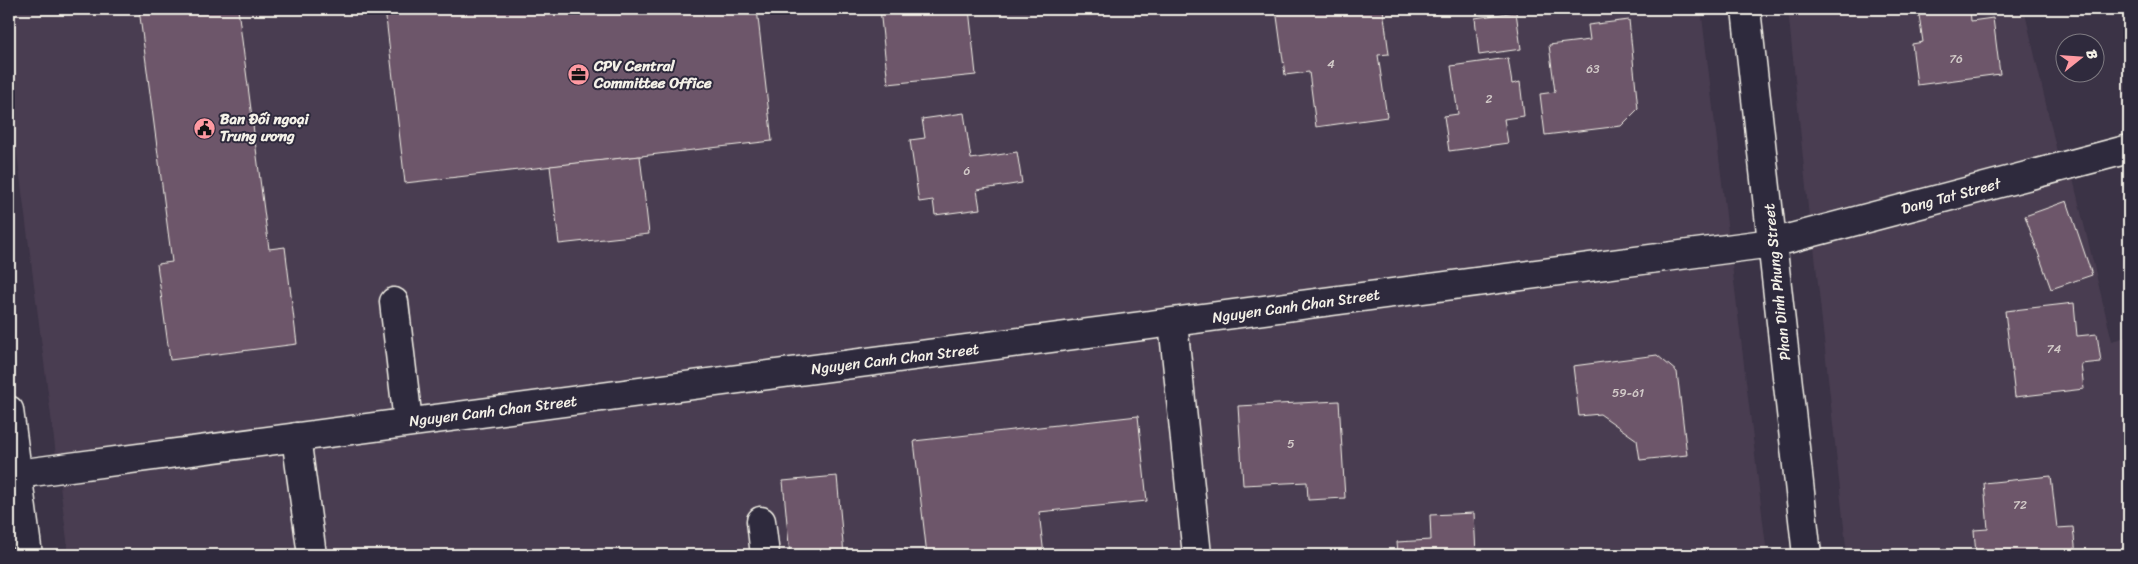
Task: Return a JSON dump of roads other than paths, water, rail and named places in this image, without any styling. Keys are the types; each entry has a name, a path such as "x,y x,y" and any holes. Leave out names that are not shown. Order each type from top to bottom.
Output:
{"street":[{"name":"Phan Dinh Phung Street","path":"1746,9 1807,555"},
{"name":"Dang Tat Street","path":"1772,243 2129,150"},
{"name":"Nguyen Canh Chan Street","path":"17,474 1772,243"},
{"path":"394,302 408,422"},
{"path":"1173,323 1197,555"},
{"path":"9,410 28,555"},
{"path":"296,437 312,555"},
{"path":"762,521 765,555"}],"place":[{"name":"CPV Central Committee Office","path":"578,75"},
{"name":"Ban Đối ngoại Trung ương","path":"204,128"}]}
